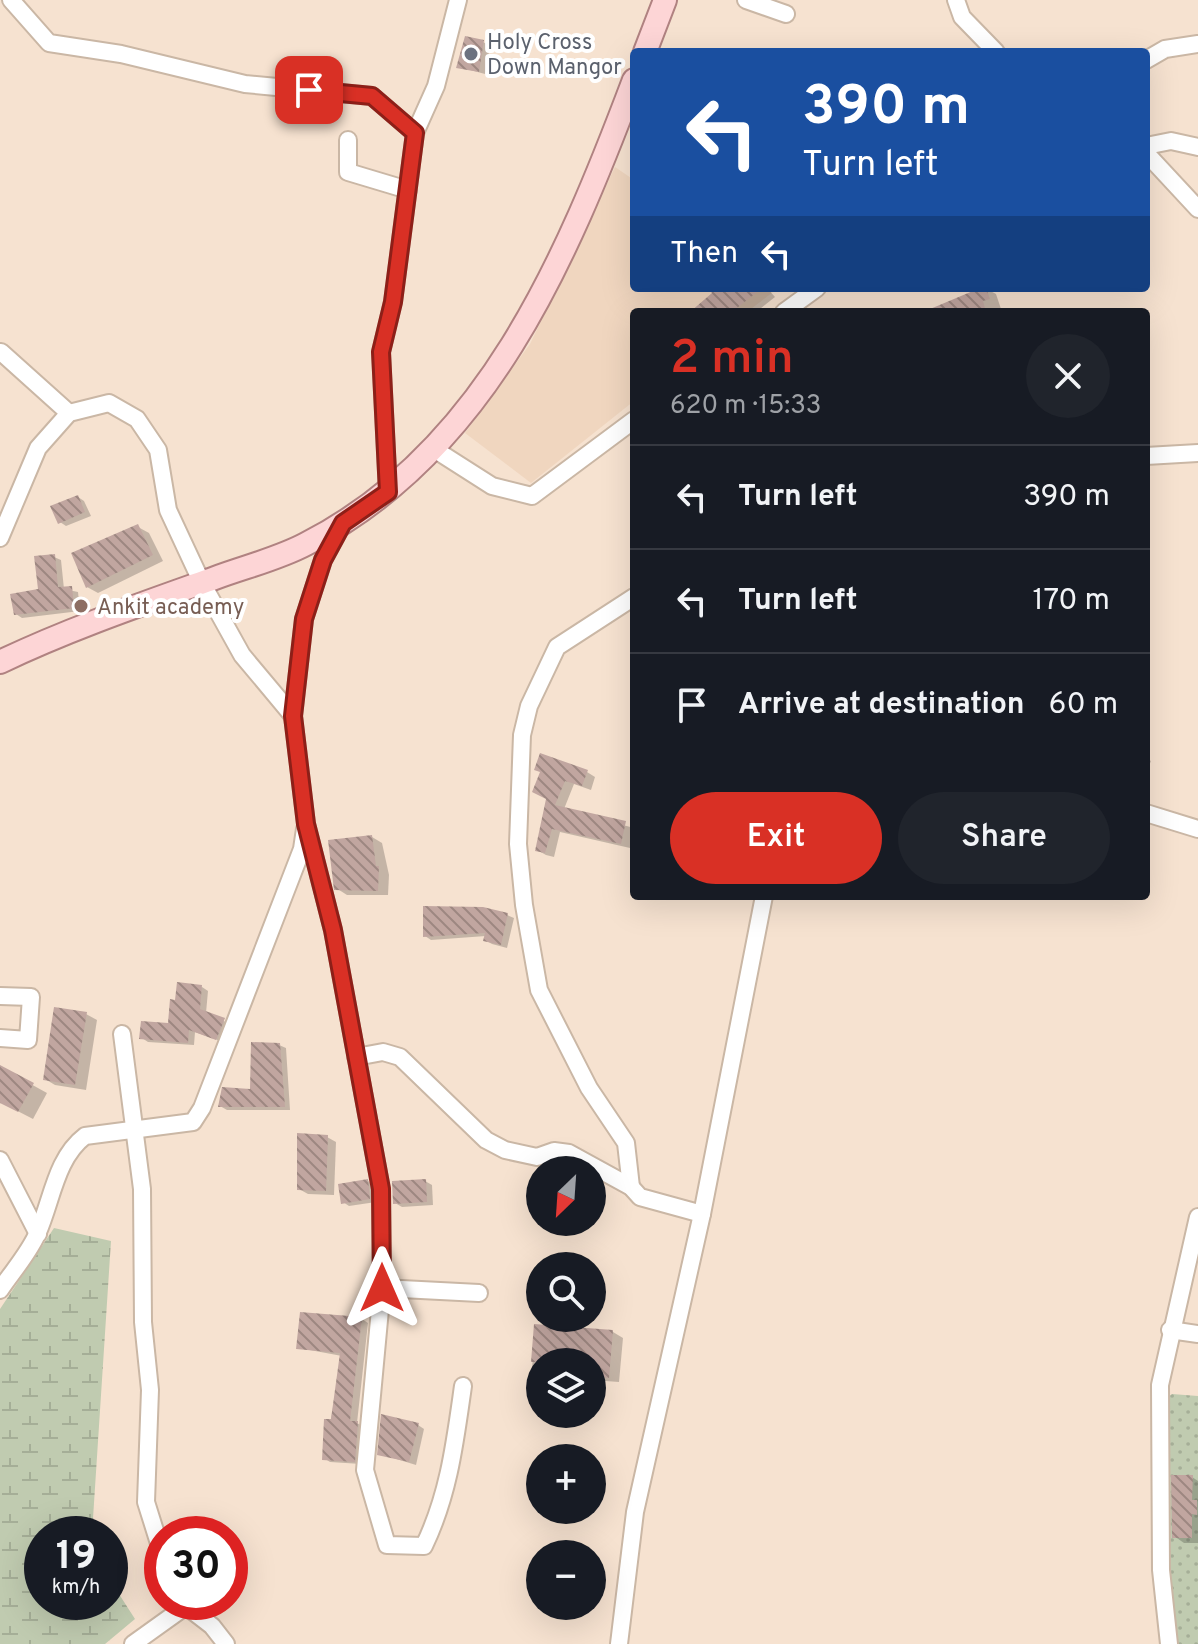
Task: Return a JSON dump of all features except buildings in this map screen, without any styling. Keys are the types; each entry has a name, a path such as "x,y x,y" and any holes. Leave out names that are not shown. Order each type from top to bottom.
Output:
{"main road":[{"path":"647,48 665,0"},
{"path":"0,662 82,626 303,546 388,492 434,449 496,373 547,284 596,181 630,91"}],"street":[{"path":"11,0 49,43 121,54 245,84 372,96 415,133"},
{"path":"388,492 381,352 393,302 415,133 436,86 458,0"},
{"path":"746,0 786,14"},
{"path":"956,0 962,17 992,48"},
{"path":"1150,58 1165,49 1198,44"},
{"path":"348,140 348,172 408,190"},
{"path":"1150,145 1171,141 1198,147"},
{"path":"1150,157 1198,209"},
{"path":"790,308 812,292"},
{"path":"1,352 69,413"},
{"path":"0,538 38,448 69,413 109,403 137,419 158,450 168,510 202,583 242,655 293,716"},
{"path":"434,449 492,486 532,496 630,423"},
{"path":"1150,456 1198,453"},
{"path":"343,523 323,560 304,619 293,716 306,824 333,930 381,1189 382,1288 365,1470 387,1545 424,1546 439,1515 450,1479 463,1386"},
{"path":"630,600 557,647 529,706 522,735 518,844 524,905 539,990 589,1088 626,1143 631,1187"},
{"path":"1150,814 1198,829"},
{"path":"0,1290 38,1234 55,1182 73,1145 85,1136 193,1122 202,1108 302,849 306,824"},
{"path":"619,1644 635,1512 702,1214 763,900"},
{"path":"0,996 31,997 28,1040 0,1038"},
{"path":"122,1034 137,1130 142,1189 143,1322 150,1390 146,1502 150,1516"},
{"path":"356,1057 383,1052 400,1057 486,1140 505,1150 537,1157 554,1151 569,1153 631,1187 640,1197 702,1214"},
{"path":"0,1160 38,1234"},
{"path":"1169,1644 1161,1570 1158,1430 1161,1374 1198,1217"},
{"path":"382,1288 479,1293"},
{"path":"1170,1330 1198,1334"},
{"path":"133,1644 164,1620"},
{"path":"205,1620 226,1644"}],"shaded area":[{"path":"615,167 630,177 630,292 773,292 752,308 630,308 630,404 531,483 465,433 530,344"}],"green space":[{"path":"54,1228 111,1241 93,1516 24,1516 24,1620 128,1620 128,1608 135,1619 105,1644 0,1644 0,1309"},
{"path":"1172,1394 1198,1396 1198,1644 1173,1644 1163,1537 1168,1397"}],"place":[{"name":"Holy Cross Down Mangor","path":"471,54"},
{"name":"Ankit academy","path":"81,606"}],"route":[{"path":"309,90 372,96 415,133 393,302 381,352 388,492 343,523 323,560 304,619 293,716 306,824 333,930 381,1189 382,1288"}]}
